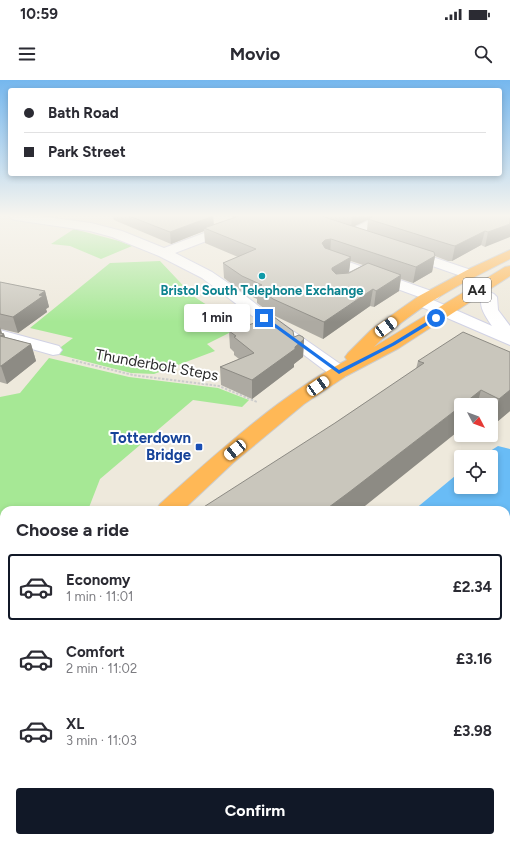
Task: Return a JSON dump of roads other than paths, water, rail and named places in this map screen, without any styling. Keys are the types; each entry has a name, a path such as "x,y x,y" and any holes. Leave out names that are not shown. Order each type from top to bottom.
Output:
{"highway":[{"name":"A4","path":"339,372 378,333 428,299 469,274 510,254"},
{"name":"A4","path":"172,506 225,458 288,407 339,372 393,344 510,270"},
{"name":"A4","path":"489,297 496,288 510,278"}],"street":[{"path":"157,252 217,282 339,372"},
{"path":"162,254 168,252"},
{"path":"403,252 469,274"},
{"path":"329,259 365,272 428,299 445,312 510,340"},
{"path":"346,282 365,272"},
{"path":"489,297 490,310 502,327 510,334"},
{"path":"0,336 59,354"}],"water":[{"path":"498,446 510,449 510,506 419,506 454,477 454,494 498,494 498,450 492,450"}],"place":[{"name":"Bristol South Telephone Exchange","path":"262,276"},
{"name":"Totterdown Bridge","path":"199,447"}]}
